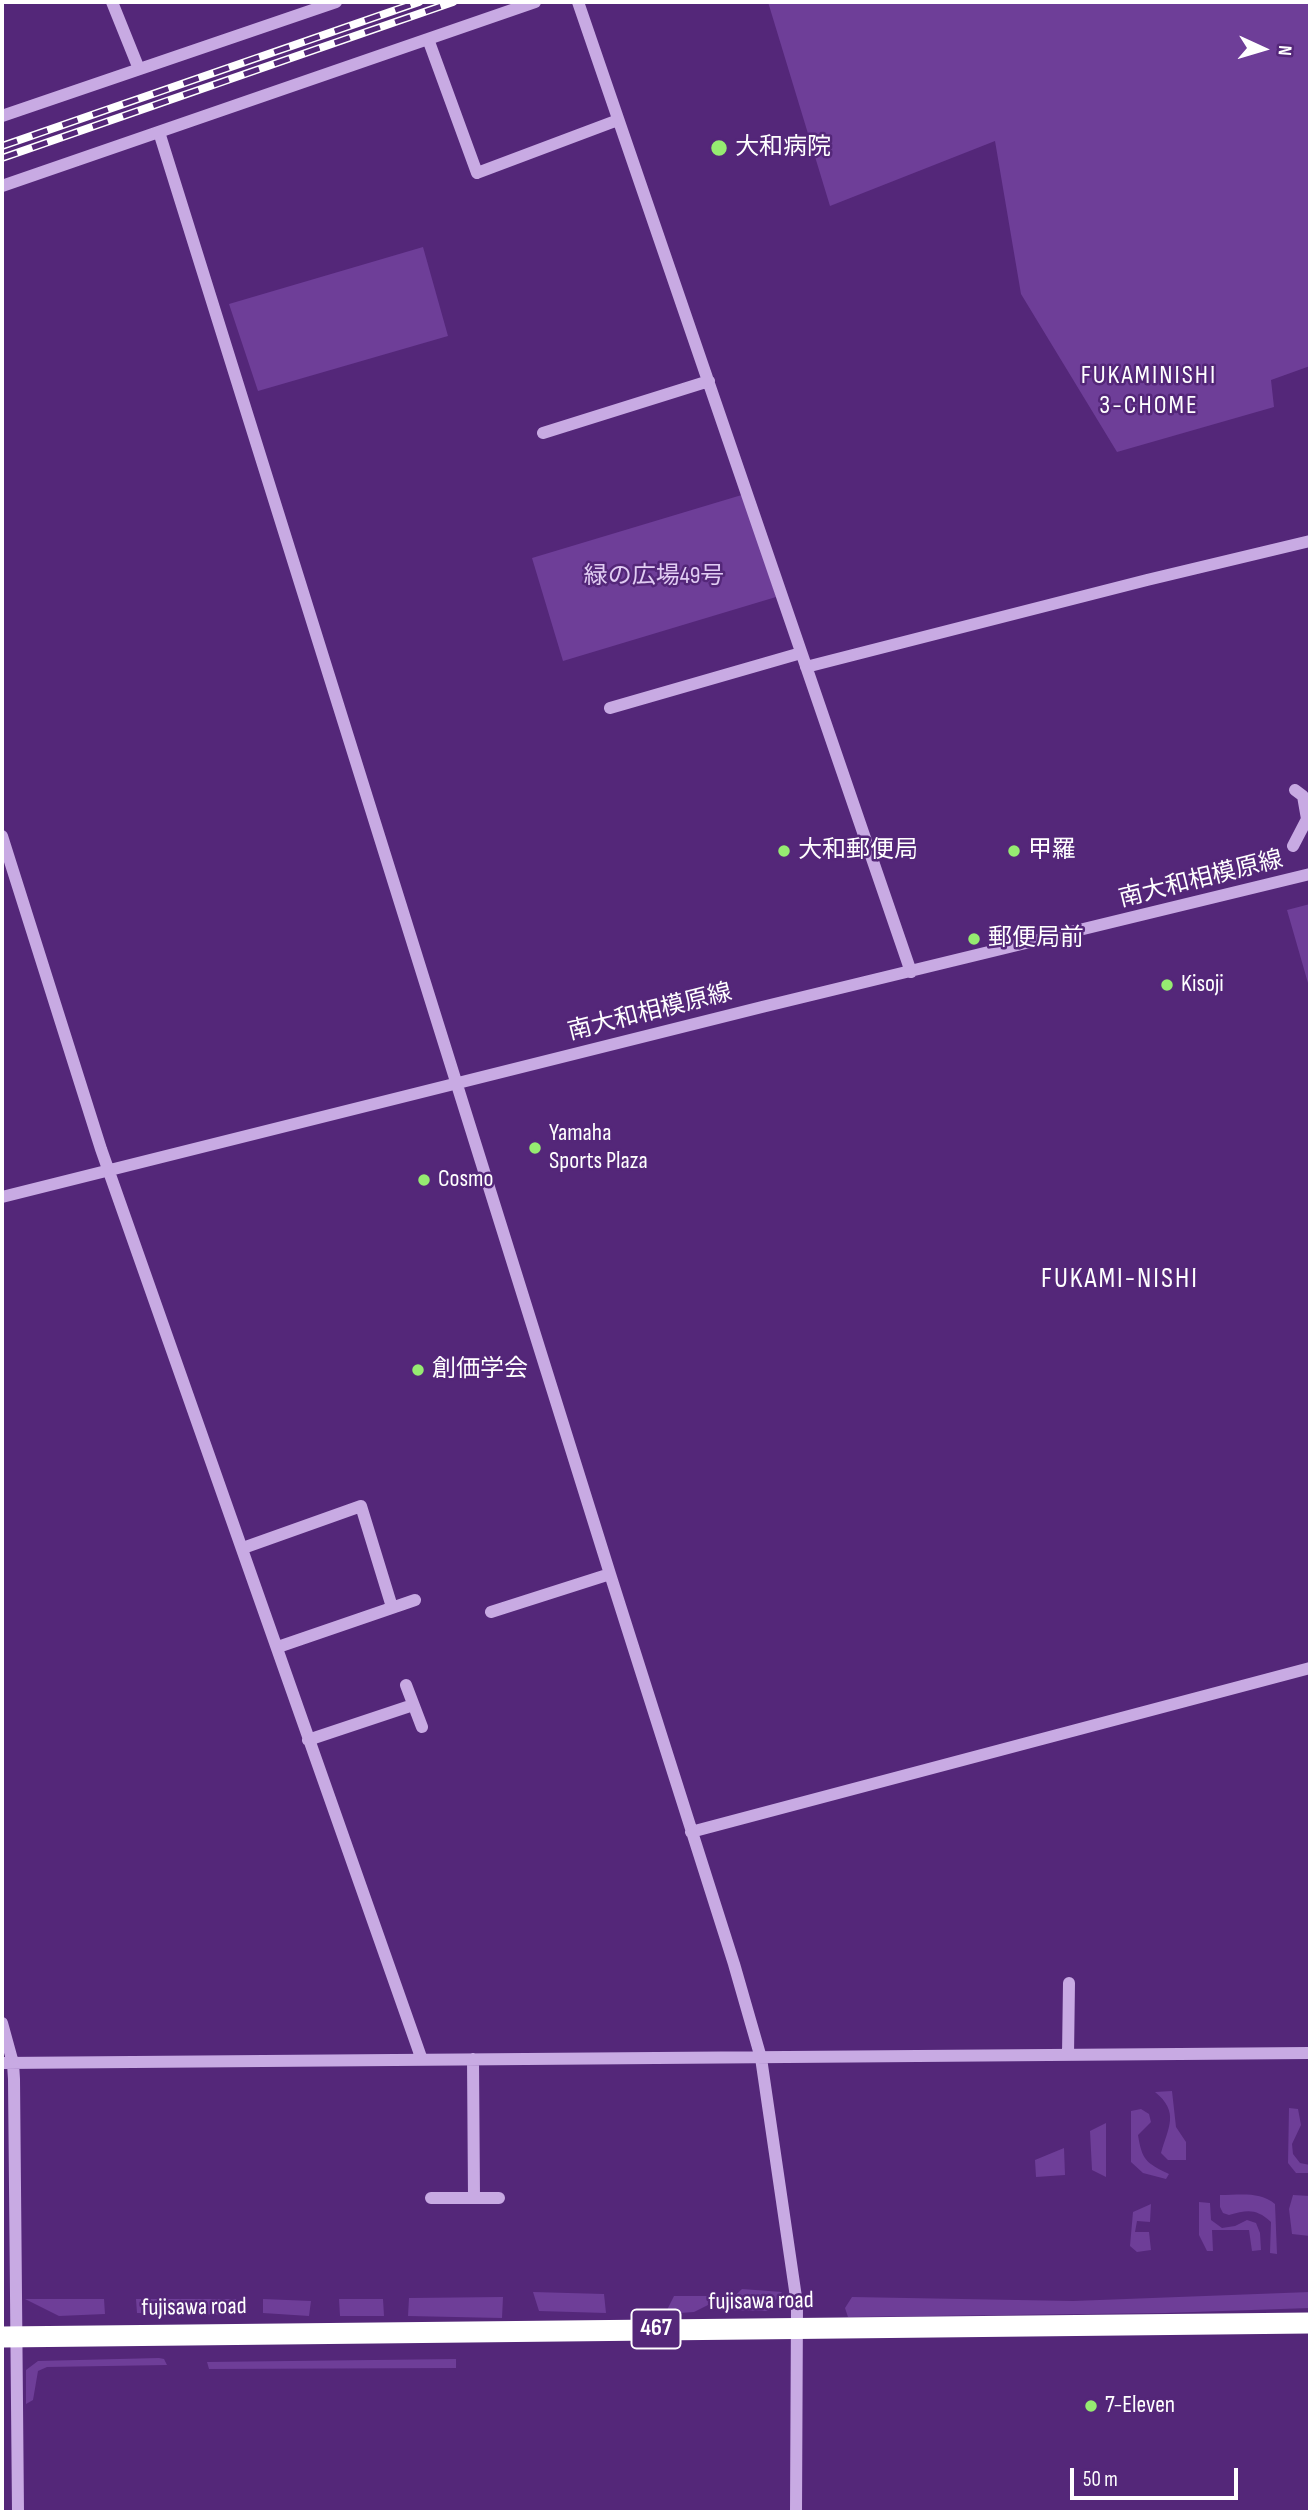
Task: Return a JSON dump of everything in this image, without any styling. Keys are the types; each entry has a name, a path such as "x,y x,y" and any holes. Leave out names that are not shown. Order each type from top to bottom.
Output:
{"highway":[{"name":"fujisawa road","path":"9,2337 1310,2323"}],"street":[{"path":"112,2 139,69"},
{"path":"2,116 336,2"},
{"path":"2,186 535,2"},
{"path":"578,2 911,972"},
{"path":"428,38 477,173 618,120"},
{"path":"159,132 761,2058 797,2304 796,2512"},
{"path":"543,433 709,381"},
{"path":"806,667 1310,541"},
{"path":"611,708 801,653"},
{"path":"1293,846 1307,819 1303,796 1295,790"},
{"path":"2,836 109,1170 422,2060"},
{"name":"南大和相模原線","path":"2,1197 1310,874"},
{"path":"243,1548 361,1506 392,1607"},
{"path":"491,1612 610,1574"},
{"path":"278,1647 415,1600"},
{"path":"691,1832 1310,1668"},
{"path":"405,1685 422,1727"},
{"path":"308,1740 413,1705"},
{"path":"1068,2055 1069,1983"},
{"path":"2,2023 7,2063 9,2337 18,2512"},
{"path":"7,2063 1310,2053"},
{"path":"473,2059 474,2198"},
{"path":"431,2198 499,2198"}],"green space":[{"path":"768,2 1310,2 1310,366 1271,380 1274,407 1117,452 1021,294 995,141 830,206"},
{"path":"423,247 448,336 258,391 229,304"},
{"name":"緑の広場49号","path":"745,494 776,597 563,661 532,558"},
{"path":"1310,904 1310,990 1287,910"},
{"path":"1172,2091 1176,2127 1186,2142 1186,2160 1168,2160 1161,2153 1169,2128 1170,2113 1163,2099 1155,2092"},
{"path":"1289,2108 1298,2109 1301,2125 1292,2144 1293,2154 1300,2163 1310,2165 1310,2173 1296,2173 1288,2163"},
{"path":"1141,2109 1149,2114 1151,2122 1138,2135 1141,2150 1146,2160 1169,2174 1166,2179 1143,2173 1131,2162 1131,2111"},
{"path":"1106,2123 1106,2177 1092,2170 1090,2131"},
{"path":"1064,2148 1065,2175 1036,2177 1035,2160"},
{"path":"1220,2195 1256,2195 1275,2204 1277,2254 1270,2253 1271,2222 1261,2214 1251,2211 1229,2215 1223,2213"},
{"path":"1293,2195 1310,2196 1310,2236 1292,2234 1289,2209"},
{"path":"1199,2202 1210,2203 1211,2220 1222,2228 1247,2220 1256,2223 1260,2233 1261,2250 1252,2251 1249,2230 1212,2230 1213,2251 1207,2251 1199,2235"},
{"path":"1151,2204 1150,2222 1137,2221 1135,2232 1149,2232 1151,2250 1137,2252 1130,2246 1133,2212"},
{"path":"742,2289 782,2292 767,2311 720,2310"},
{"path":"533,2292 604,2294 606,2313 539,2311"},
{"path":"1310,2292 1310,2308 1165,2313 848,2317 845,2308 852,2297 1073,2301"},
{"path":"674,2296 726,2296 694,2312 665,2314"},
{"path":"503,2297 502,2318 408,2316 409,2298"},
{"path":"25,2299 104,2299 105,2314 59,2316"},
{"path":"136,2299 236,2299 235,2315 137,2313"},
{"path":"263,2299 311,2301 309,2316 263,2313"},
{"path":"339,2299 383,2299 384,2316 340,2316"},
{"path":"164,2359 167,2365 47,2367 38,2371 33,2400 26,2404 26,2370 38,2361"},
{"path":"456,2359 456,2368 209,2369 207,2362"}],"railway":[{"path":"2,146 419,2"},
{"path":"2,158 453,2"}],"place":[{"name":"大和病院","path":"719,148"},
{"name":"大和郵便局","path":"784,851"},
{"name":"甲羅","path":"1014,851"},
{"name":"郵便局前","path":"974,939"},
{"name":"Kisoji","path":"1167,985"},
{"name":"Yamaha Sports Plaza","path":"535,1148"},
{"name":"Cosmo","path":"424,1180"},
{"name":"創価学会","path":"418,1370"},
{"name":"7-Eleven","path":"1091,2406"}],"district":[{"name":"FUKAMINISHI 3-CHOME","path":"1149,391"},
{"name":"FUKAMI-NISHI","path":"1120,1280"}]}
